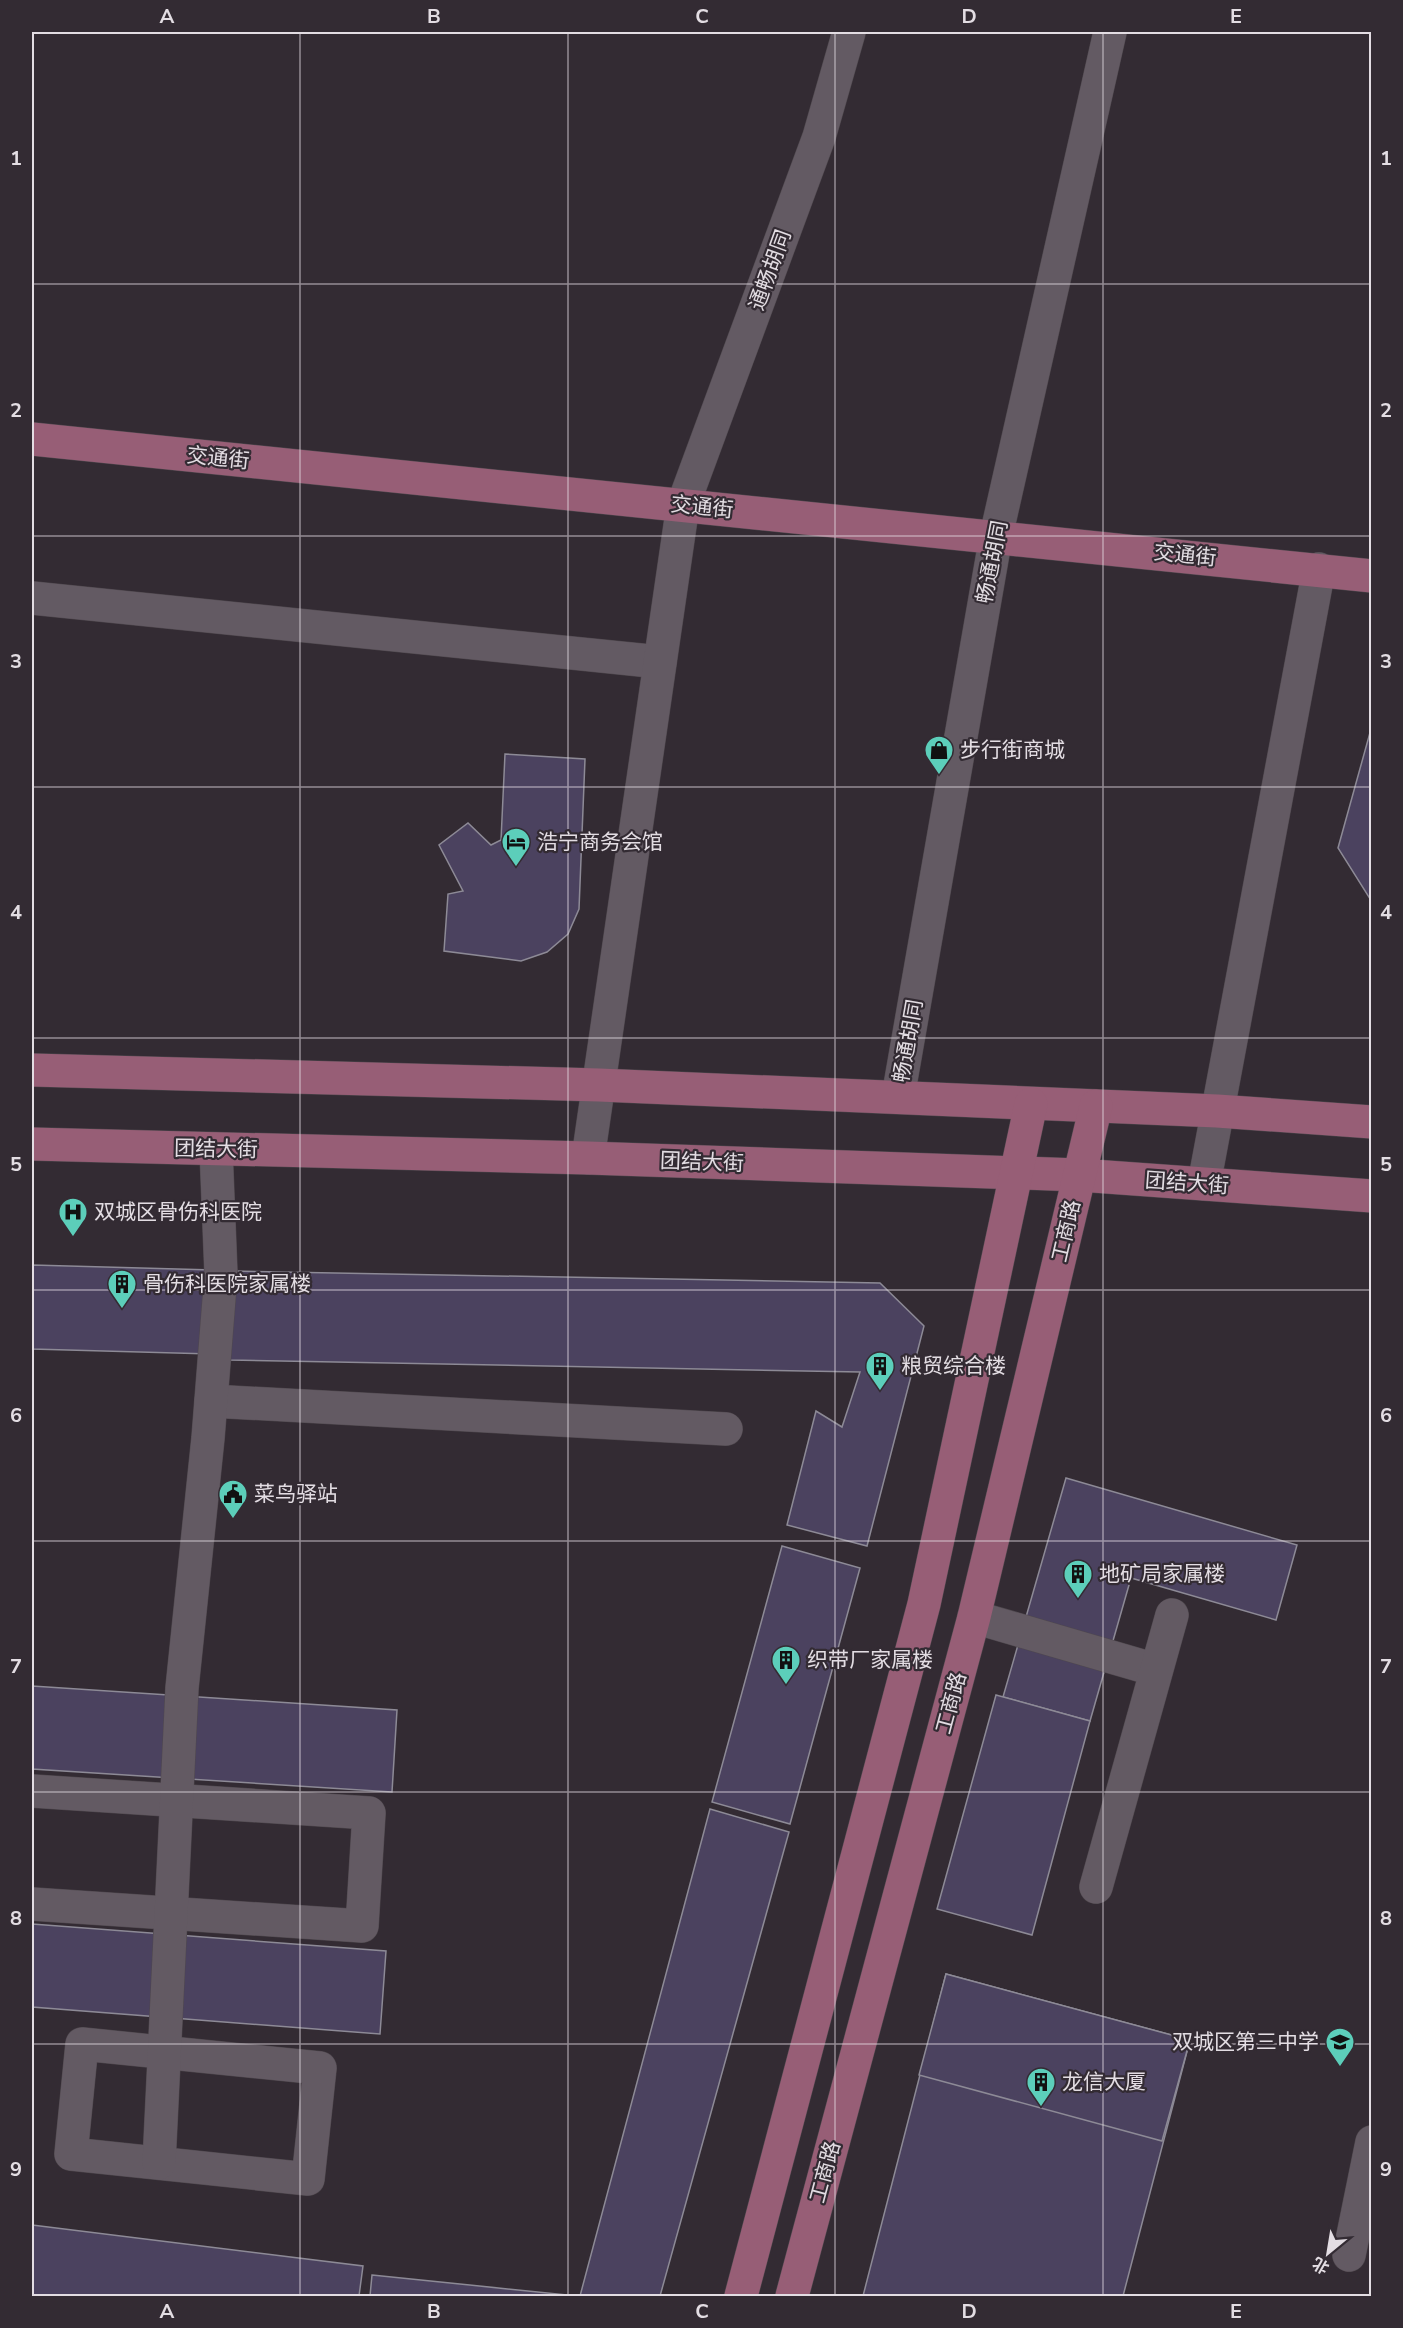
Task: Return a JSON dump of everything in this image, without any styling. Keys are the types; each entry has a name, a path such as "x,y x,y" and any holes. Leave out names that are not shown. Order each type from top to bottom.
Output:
{"main road":[{"name":"交通街","path":"32,439 1371,576"},
{"path":"32,1070 598,1085 1217,1111 1371,1122"},
{"path":"741,2296 924,1604 1031,1104"},
{"name":"工商路","path":"792,2296 974,1617 1096,1106"},
{"name":"团结大街","path":"32,1144 588,1158 1079,1175 1371,1196"}],"street":[{"name":"通畅胡同","path":"588,1158 683,505 819,137 849,32"},
{"name":"畅通胡同","path":"898,1097 996,536 1110,32"},
{"path":"1204,1184 1319,569"},
{"path":"32,598 660,662"},
{"path":"159,2163 182,1688 211,1401 221,1274 216,1149"},
{"path":"211,1401 726,1429"},
{"path":"1096,1887 1172,1614"},
{"path":"974,1617 1156,1670"},
{"path":"32,1791 369,1813 362,1926 32,1904"},
{"path":"82,2044 320,2068 308,2179 159,2163 70,2154 82,2044"},
{"path":"1349,2255 1371,2142"}],"building":[{"path":"1372,729 1372,902 1338,848"},
{"name":"浩宁商务会馆","path":"505,754 585,759 579,909 568,934 547,952 521,961 444,951 448,894 463,891 439,845 468,823 491,845 501,840"},
{"name":"骨伤科医院家属楼","path":"32,1265 213,1270 211,1354 32,1349"},
{"name":"粮贸综合楼","path":"231,1271 880,1283 924,1326 867,1546 787,1525 816,1411 842,1427 860,1372 230,1360"},
{"name":"地矿局家属楼","path":"1066,1478 1297,1545 1276,1620 1131,1578 1090,1721 1003,1697"},
{"name":"织带厂家属楼","path":"782,1546 860,1568 790,1824 712,1802"},
{"path":"32,1686 397,1710 392,1792 32,1769"},
{"path":"996,1695 1090,1721 1032,1935 937,1909"},
{"path":"710,1809 789,1832 660,2296 580,2296"},
{"path":"32,1924 386,1951 380,2034 32,2007"},
{"name":"龙信大厦","path":"946,1974 1190,2040 1123,2296 863,2296"},
{"path":"946,1974 1190,2040 1162,2141 919,2075"},
{"path":"32,2225 363,2266 359,2296 32,2296"},
{"path":"372,2275 577,2296 370,2296"}],"place":[{"name":"步行街商城","path":"939,776"},
{"name":"浩宁商务会馆","path":"516,868"},
{"name":"双城区骨伤科医院","path":"73,1238"},
{"name":"骨伤科医院家属楼","path":"122,1310"},
{"name":"粮贸综合楼","path":"880,1392"},
{"name":"菜鸟驿站","path":"233,1520"},
{"name":"地矿局家属楼","path":"1078,1600"},
{"name":"织带厂家属楼","path":"786,1686"},
{"name":"双城区第三中学","path":"1340,2068"},
{"name":"龙信大厦","path":"1041,2108"}]}
